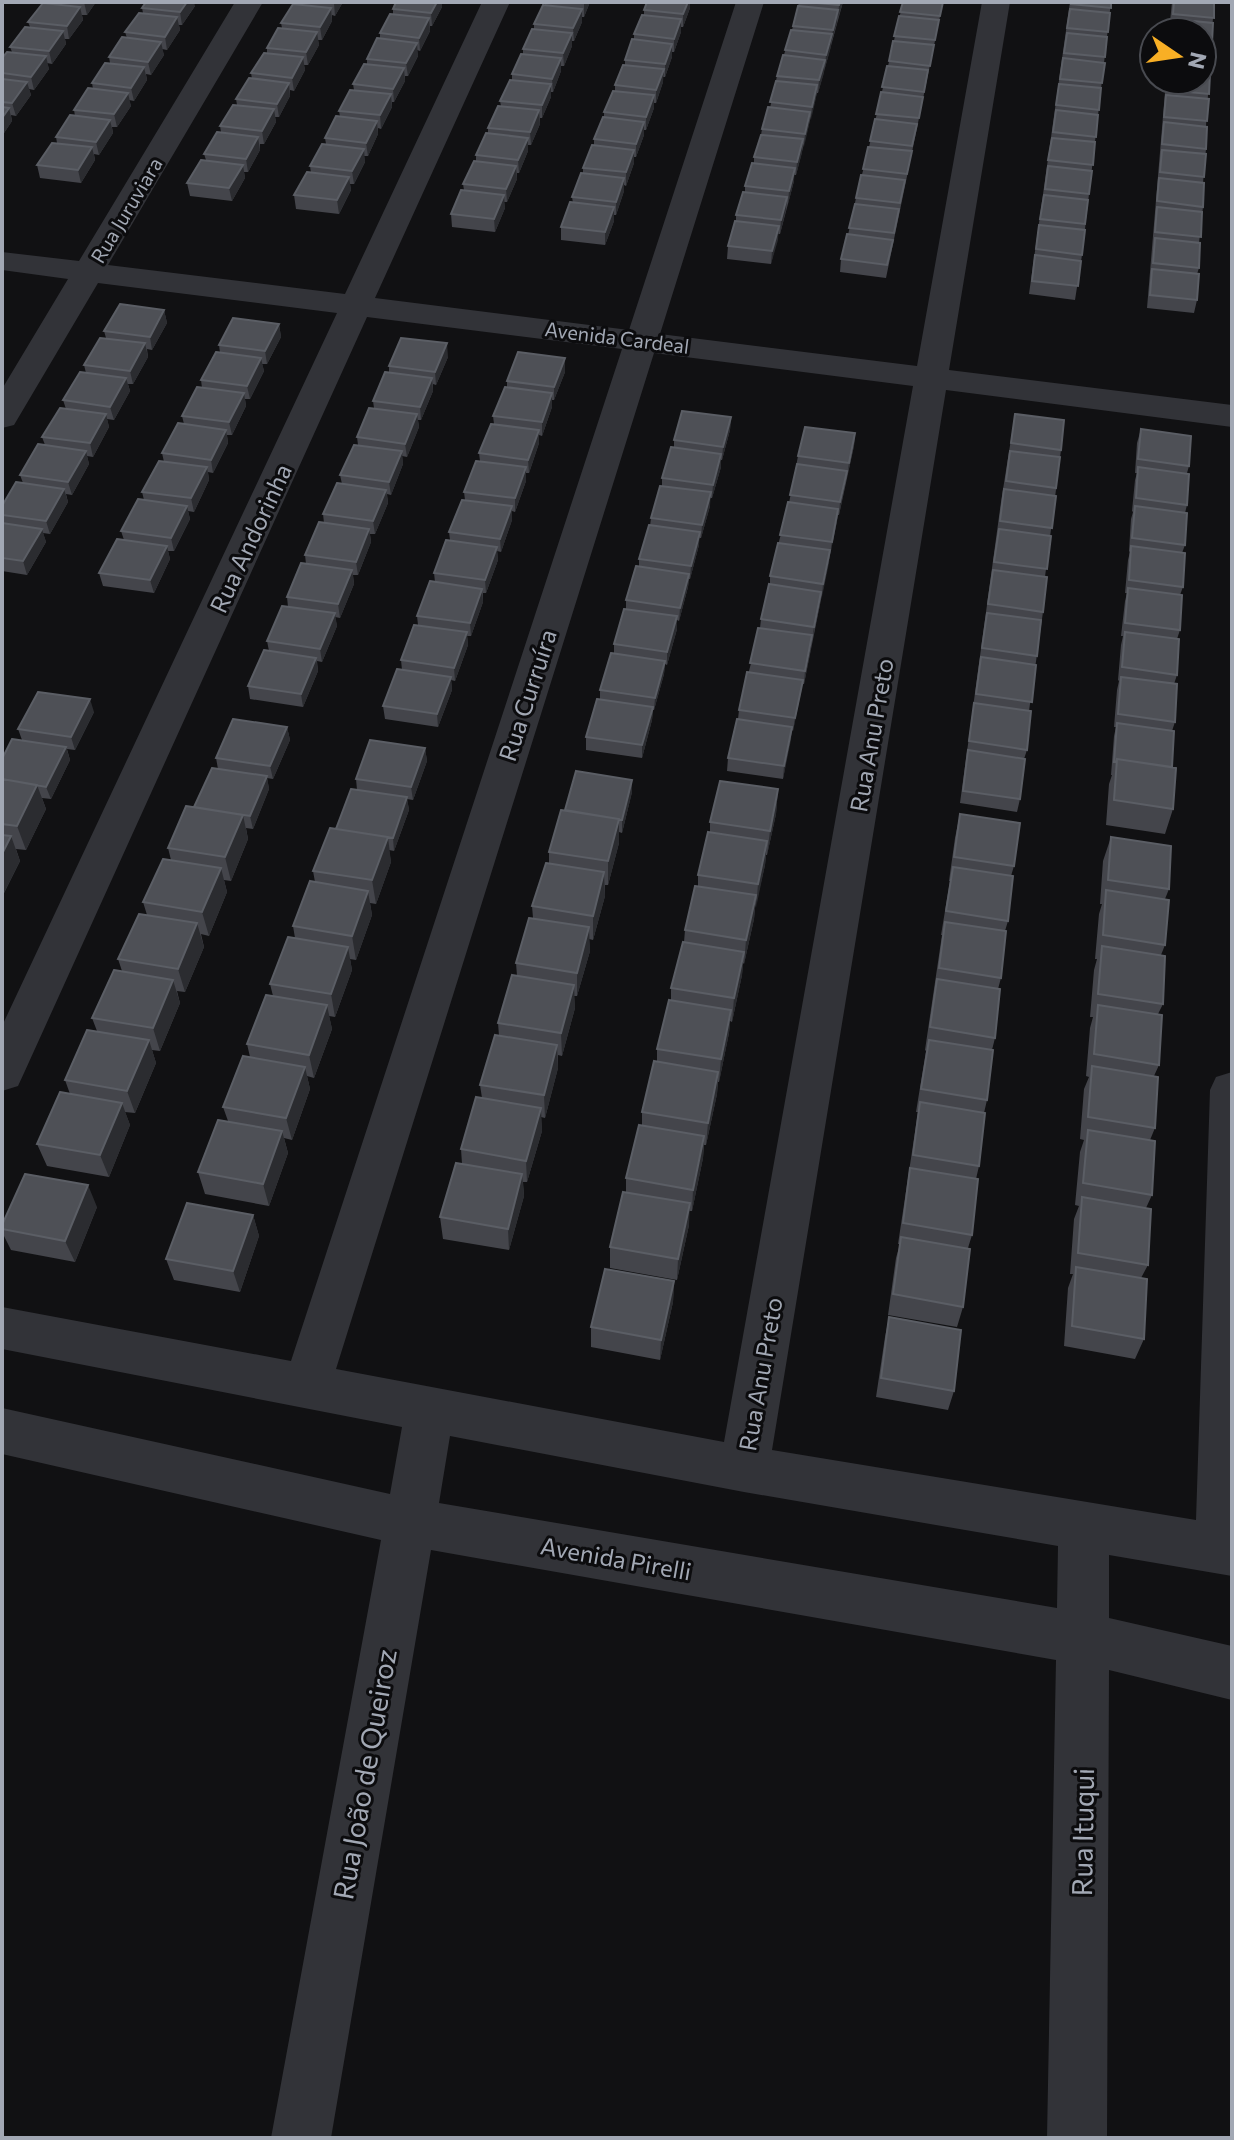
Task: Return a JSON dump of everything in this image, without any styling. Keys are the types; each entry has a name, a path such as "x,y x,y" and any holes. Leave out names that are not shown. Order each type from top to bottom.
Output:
{"street":[{"name":"Rua Juruviara","path":"2,417 249,2"},
{"name":"Rua Andorinha","path":"2,1073 496,2"},
{"name":"Rua Curruíra","path":"306,1388 750,2"},
{"name":"Rua Anu Preto","path":"744,1469 996,2"},
{"name":"Avenida Cardeal","path":"2,261 356,308 641,339 932,380 1232,416"},
{"path":"2,1328 744,1469 1226,1550 1232,1090"},
{"name":"Rua João de Queiroz","path":"301,2138 430,1411"},
{"name":"Avenida Pirelli","path":"2,1431 408,1522 1086,1639 1232,1673"},
{"name":"Rua Ituqui","path":"1077,2138 1086,1639 1084,1527"}],"building":[{"path":"146,2 187,2 180,12 142,8"},
{"path":"396,2 437,2 431,13 393,9"},
{"path":"647,2 688,2 683,14 644,10"},
{"path":"805,2 840,2 839,5"},
{"path":"903,2 943,2 940,16 900,12"},
{"path":"1111,2 1111,8 1071,4"},
{"path":"1174,2 1214,2 1214,16 1173,14"},
{"path":"43,3 80,7 67,26 28,22"},
{"path":"293,4 331,8 320,27 281,23"},
{"path":"543,5 582,9 573,28 534,24"},
{"path":"798,6 838,10 833,30 793,26"},
{"path":"1070,9 1110,13 1108,32 1067,28"},
{"path":"139,13 177,17 165,37 125,32"},
{"path":"390,14 429,18 419,38 380,33"},
{"path":"642,15 681,19 674,39 634,34"},
{"path":"899,16 939,20 935,40 894,36"},
{"path":"25,27 63,31 49,51 10,47"},
{"path":"278,28 317,32 306,52 267,48"},
{"path":"532,29 572,33 563,53 523,49"},
{"path":"791,30 832,34 826,55 785,50"},
{"path":"1067,33 1107,37 1105,57 1064,53"},
{"path":"122,37 161,42 148,62 109,57"},
{"path":"377,38 417,43 406,63 367,59"},
{"path":"632,39 672,44 665,64 625,60"},
{"path":"893,41 934,45 930,66 889,61"},
{"path":"7,52 46,56 31,77 2,73 2,58"},
{"path":"264,53 303,57 292,78 251,73"},
{"path":"521,54 561,58 552,79 512,74"},
{"path":"783,55 825,60 819,80 777,76"},
{"path":"1063,58 1105,63 1102,83 1060,79"},
{"path":"105,63 144,67 131,88 92,83"},
{"path":"364,64 404,68 393,89 353,84"},
{"path":"623,65 664,69 656,90 615,85"},
{"path":"887,66 928,70 924,92 882,87"},
{"path":"249,78 289,83 277,104 236,99"},
{"path":"2,79 27,82 12,103 2,102"},
{"path":"510,80 551,84 542,105 500,101"},
{"path":"776,81 817,85 812,107 770,102"},
{"path":"1059,84 1101,88 1099,110 1056,105"},
{"path":"88,88 128,93 114,114 74,110"},
{"path":"350,90 391,94 380,115 339,111"},
{"path":"613,91 654,95 646,117 604,112"},
{"path":"881,92 923,97 919,118 876,114"},
{"path":"1166,96 1209,99 1207,121 1164,117"},
{"path":"233,105 274,109 262,131 220,126"},
{"path":"498,106 539,110 530,132 488,128"},
{"path":"768,107 810,112 805,134 762,129"},
{"path":"1056,110 1098,115 1096,137 1053,132"},
{"path":"70,115 110,120 96,142 56,137"},
{"path":"336,116 377,121 366,143 325,138"},
{"path":"603,117 644,122 636,144 594,139"},
{"path":"875,119 917,124 912,146 870,141"},
{"path":"1164,122 1207,127 1206,149 1162,144"},
{"path":"217,132 258,137 246,159 204,154"},
{"path":"486,133 528,138 518,160 476,155"},
{"path":"761,135 803,139 797,162 754,157"},
{"path":"1052,138 1095,142 1093,165 1048,160"},
{"path":"52,143 92,147 78,170 37,165"},
{"path":"322,144 364,149 352,171 310,166"},
{"path":"592,145 634,150 626,172 583,168"},
{"path":"868,147 912,151 907,174 863,169"},
{"path":"1162,150 1206,154 1204,177 1160,172"},
{"path":"201,160 243,165 229,188 187,183"},
{"path":"474,161 516,166 506,189 463,184"},
{"path":"752,163 795,168 789,191 745,186"},
{"path":"1048,166 1092,171 1089,194 1045,189"},
{"path":"307,172 349,177 337,200 294,195"},
{"path":"581,173 624,178 616,202 572,197"},
{"path":"861,175 905,180 900,203 856,198"},
{"path":"1159,178 1204,183 1203,207 1157,201"},
{"path":"461,190 504,195 494,219 451,214"},
{"path":"743,192 787,197 781,220 736,215"},
{"path":"1044,195 1088,200 1085,224 1040,219"},
{"path":"570,202 614,207 605,232 561,227"},
{"path":"855,204 899,209 894,233 849,228"},
{"path":"1157,207 1202,212 1201,237 1155,232"},
{"path":"735,221 779,226 772,251 728,246"},
{"path":"1039,225 1085,230 1082,255 1036,249"},
{"path":"847,234 893,240 887,265 841,259"},
{"path":"1155,238 1200,243 1199,268 1153,263"},
{"path":"1035,255 1081,261 1078,286 1032,281"},
{"path":"1152,269 1199,274 1197,300 1150,295"},
{"path":"120,304 164,310 150,337 104,331"},
{"path":"233,318 279,324 265,351 219,345"},
{"path":"100,338 145,343 130,371 84,365"},
{"path":"401,338 447,343 435,372 389,366"},
{"path":"216,352 261,358 247,386 201,380"},
{"path":"518,352 565,358 554,387 507,381"},
{"path":"80,372 126,378 110,407 63,400"},
{"path":"385,372 432,378 420,407 373,401"},
{"path":"197,387 244,393 229,422 182,416"},
{"path":"505,387 552,393 542,422 493,416"},
{"path":"60,408 106,414 90,443 42,437"},
{"path":"369,408 417,414 405,444 357,437"},
{"path":"682,411 731,417 723,447 674,440"},
{"path":"1015,414 1064,420 1061,450 1011,443"},
{"path":"178,423 226,430 211,460 162,453"},
{"path":"491,424 539,430 528,460 479,453"},
{"path":"805,427 855,433 849,463 798,456"},
{"path":"1141,429 1191,436 1189,466 1138,459"},
{"path":"38,444 86,451 68,482 20,475"},
{"path":"354,445 402,451 389,482 340,475"},
{"path":"671,447 721,454 713,485 662,478"},
{"path":"1010,451 1060,457 1056,488 1006,481"},
{"path":"159,461 207,467 191,498 142,492"},
{"path":"476,461 526,467 515,498 464,492"},
{"path":"797,464 847,471 840,502 790,495"},
{"path":"1138,467 1189,474 1187,505 1136,498"},
{"path":"16,482 64,489 46,521 2,515 2,506"},
{"path":"337,483 386,490 373,521 323,514"},
{"path":"660,486 711,492 702,525 651,518"},
{"path":"1004,489 1056,496 1052,528 1000,521"},
{"path":"138,499 187,506 171,538 121,531"},
{"path":"462,500 512,506 500,539 449,532"},
{"path":"788,502 838,509 832,542 780,535"},
{"path":"1135,506 1187,513 1185,545 1132,538"},
{"path":"319,522 369,529 356,562 305,555"},
{"path":"2,523 42,529 23,561 2,558"},
{"path":"649,525 700,532 691,566 639,559"},
{"path":"999,529 1051,536 1047,569 994,562"},
{"path":"117,539 167,546 150,580 99,573"},
{"path":"446,540 497,547 485,580 434,573"},
{"path":"778,543 830,550 823,584 770,576"},
{"path":"1131,546 1185,553 1183,587 1129,580"},
{"path":"301,563 352,570 338,604 287,597"},
{"path":"636,566 689,574 680,608 626,600"},
{"path":"993,570 1047,577 1043,612 988,604"},
{"path":"430,581 482,589 470,623 417,616"},
{"path":"769,584 821,592 814,627 761,619"},
{"path":"1128,588 1182,595 1180,630 1125,623"},
{"path":"282,606 335,613 320,649 267,641"},
{"path":"624,609 677,616 667,652 614,644"},
{"path":"987,613 1041,620 1037,656 982,648"},
{"path":"414,625 467,632 454,668 401,660"},
{"path":"758,628 812,635 805,671 750,663"},
{"path":"1125,632 1179,639 1177,675 1122,667"},
{"path":"264,650 316,658 301,694 248,686"},
{"path":"611,653 665,661 655,698 600,690"},
{"path":"981,657 1036,665 1032,702 976,694"},
{"path":"397,669 451,677 437,714 383,706"},
{"path":"747,672 803,680 795,718 739,710"},
{"path":"1121,677 1177,684 1175,722 1118,714"},
{"path":"38,692 90,699 71,737 18,729"},
{"path":"597,699 653,707 642,745 586,737"},
{"path":"974,703 1031,711 1027,750 969,741"},
{"path":"233,719 287,727 270,766 216,758"},
{"path":"737,719 792,727 784,766 728,758"},
{"path":"1117,723 1174,731 1172,767 1117,759 1114,762"},
{"path":"12,739 66,747 46,787 2,779 2,759"},
{"path":"370,740 425,748 411,787 356,779"},
{"path":"968,750 1025,759 1020,799 963,791"},
{"path":"1117,759 1176,768 1173,809 1114,800"},
{"path":"212,768 267,776 250,816 194,807"},
{"path":"576,771 632,780 622,820 565,810"},
{"path":"2,779 37,785 17,826 2,824"},
{"path":"720,781 778,789 770,831 710,822"},
{"path":"351,789 407,797 393,838 336,829"},
{"path":"186,806 243,815 225,857 168,848"},
{"path":"561,810 619,819 608,861 549,852"},
{"path":"960,814 1020,823 1014,866 954,857"},
{"path":"330,828 388,837 372,880 313,871"},
{"path":"708,832 767,841 758,884 698,875"},
{"path":"2,835 11,836 2,854"},
{"path":"1111,837 1171,846 1169,889 1108,880"},
{"path":"163,859 221,868 202,912 143,902"},
{"path":"546,863 604,872 593,916 532,906"},
{"path":"953,867 1013,876 1008,921 946,911"},
{"path":"310,881 368,891 352,936 293,926"},
{"path":"695,886 756,895 746,940 685,930"},
{"path":"1106,890 1169,900 1165,945 1103,935"},
{"path":"139,914 197,923 178,969 118,959"},
{"path":"529,918 589,927 577,973 516,963"},
{"path":"945,922 1006,931 1001,978 939,968"},
{"path":"288,937 348,947 331,994 270,984"},
{"path":"683,942 744,952 734,998 671,988"},
{"path":"1102,946 1165,956 1163,1004 1098,994"},
{"path":"114,970 173,980 153,1028 92,1018"},
{"path":"512,975 574,985 561,1033 498,1023"},
{"path":"937,979 1000,989 995,1038 930,1027"},
{"path":"266,995 327,1005 309,1055 247,1044"},
{"path":"669,1000 731,1010 721,1059 657,1049"},
{"path":"1098,1005 1162,1015 1159,1065 1094,1054"},
{"path":"87,1030 149,1040 127,1091 65,1080"},
{"path":"495,1035 557,1045 544,1095 480,1085"},
{"path":"929,1040 993,1050 987,1100 921,1089"},
{"path":"243,1056 305,1067 286,1118 223,1107"},
{"path":"654,1061 718,1072 708,1123 642,1112"},
{"path":"1092,1066 1158,1077 1155,1128 1088,1117"},
{"path":"60,1092 122,1103 100,1155 37,1144"},
{"path":"476,1097 541,1108 526,1161 461,1149"},
{"path":"920,1102 985,1113 979,1166 913,1155"},
{"path":"218,1120 282,1131 263,1184 198,1172"},
{"path":"639,1125 704,1136 693,1190 626,1178"},
{"path":"1088,1130 1155,1141 1152,1195 1083,1183"},
{"path":"456,1163 522,1174 508,1229 440,1217"},
{"path":"910,1168 978,1179 972,1235 903,1223"},
{"path":"25,1174 88,1185 65,1241 2,1229"},
{"path":"623,1192 690,1203 678,1259 610,1247"},
{"path":"1082,1197 1151,1209 1148,1265 1078,1253"},
{"path":"187,1203 253,1215 233,1271 166,1259"},
{"path":"901,1237 970,1249 963,1307 893,1294"},
{"path":"1076,1267 1147,1279 1144,1339 1072,1326"},
{"path":"605,1269 674,1281 661,1340 591,1327"},
{"path":"889,1317 961,1330 954,1391 881,1378"}]}
